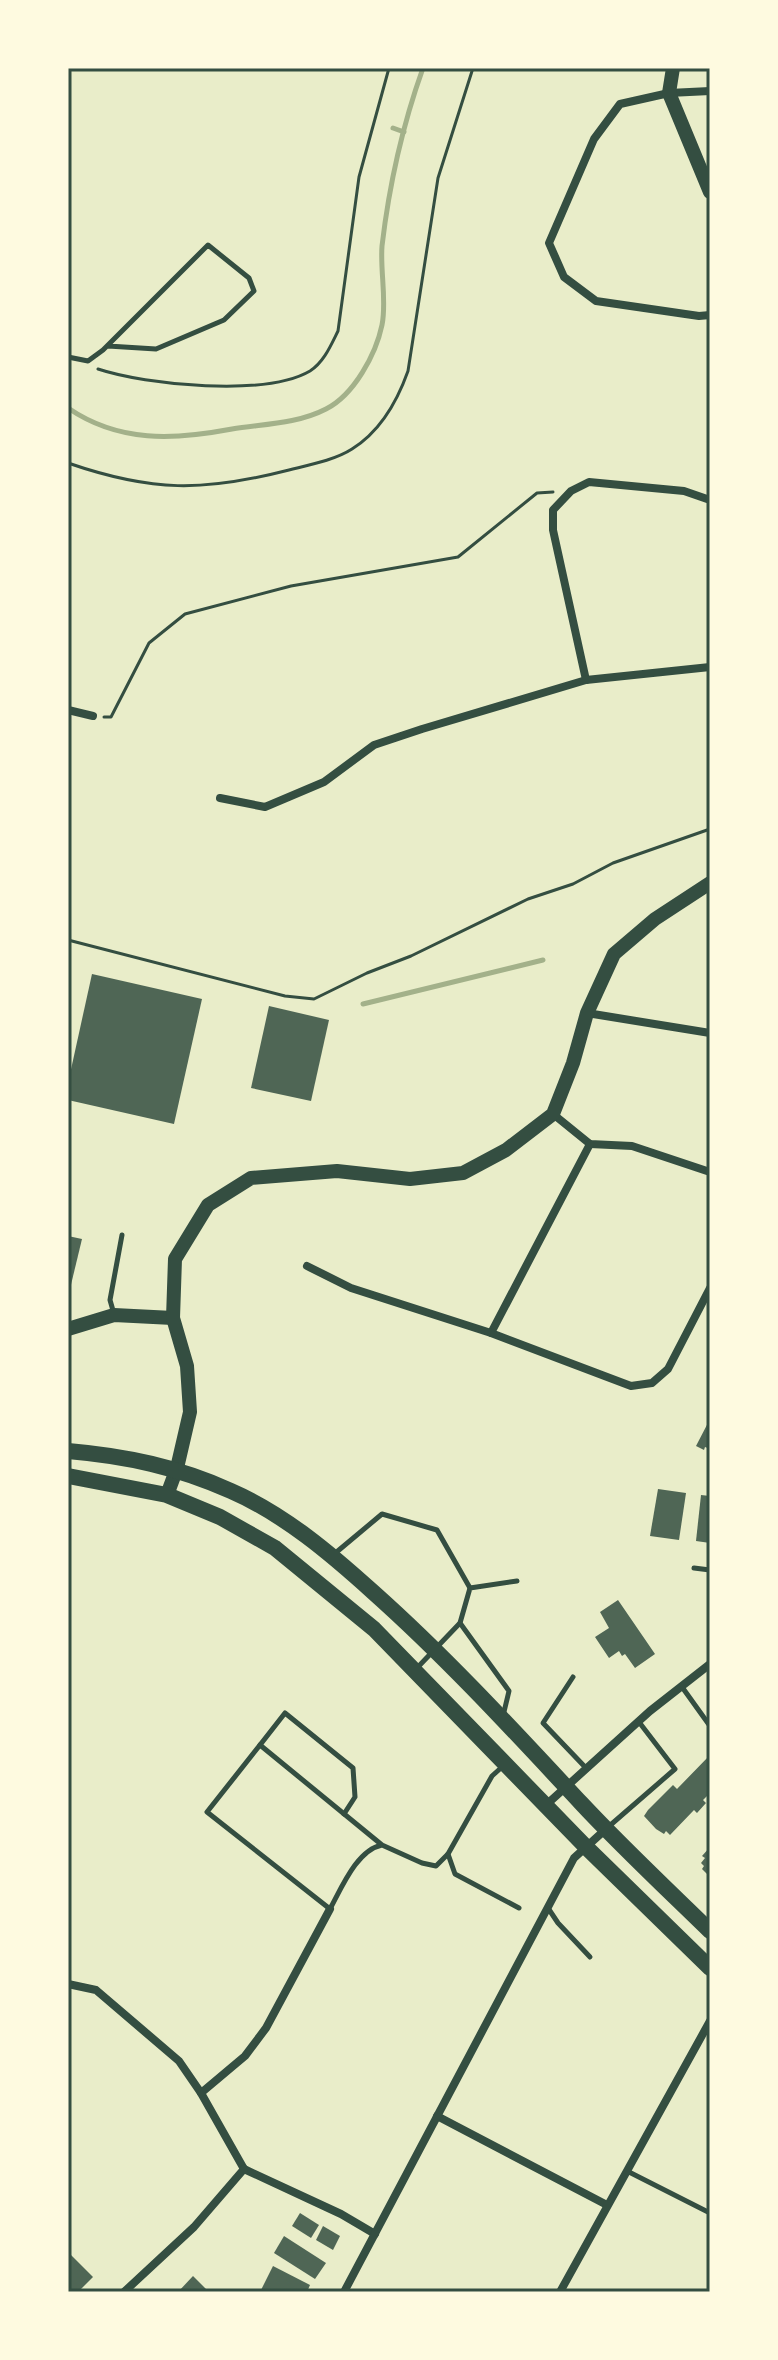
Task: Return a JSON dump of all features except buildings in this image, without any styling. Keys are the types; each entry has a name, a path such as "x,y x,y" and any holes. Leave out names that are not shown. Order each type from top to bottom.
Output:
{"main road":[{"path":"68,1451 117,1455 177,1468 235,1492 291,1526 332,1556 435,1649 503,1717 606,1829 710,1931"},
{"path":"68,1476 167,1495 220,1517 275,1548 374,1629 586,1847 710,1968"}],"street":[{"path":"673,68 669,93 710,192"},
{"path":"710,91 669,93 620,104 594,139 549,243 564,277 596,301 710,315"},
{"path":"586,680 553,530 553,510 571,491 589,482 684,491 710,500"},
{"path":"220,798 265,807 324,782 374,745 586,680 710,667"},
{"path":"68,710 93,716"},
{"path":"167,1495 177,1468 190,1412 187,1366 173,1318 175,1259 208,1205 251,1178 337,1171 410,1179 463,1173 506,1150 553,1114 573,1063 587,1013 614,954 655,919 710,883"},
{"path":"587,1013 710,1033"},
{"path":"553,1114 590,1144 632,1146 710,1172"},
{"path":"491,1333 590,1144"},
{"path":"307,1266 351,1288 491,1333 631,1386 652,1383 668,1369 710,1288"},
{"path":"68,1329 114,1315 173,1318"},
{"path":"546,1805 639,1721 710,1664"},
{"path":"344,2292 574,1858 606,1829"},
{"path":"201,2093 245,2056 266,2028 330,1909"},
{"path":"68,1984 96,1990 179,2061 244,2169 341,2214 375,2234"},
{"path":"560,2292 710,2021"},
{"path":"437,2116 607,2205"},
{"path":"124,2292 194,2227 244,2169"}],"lane":[{"path":"68,357 88,361 108,346 208,245 249,278 254,291 224,320 156,349 108,346"},
{"path":"114,1315 110,1300 122,1235"},
{"path":"332,1556 382,1514 437,1530 470,1588 460,1623 416,1670"},
{"path":"694,1568 710,1570"},
{"path":"470,1588 517,1581"},
{"path":"460,1623 509,1691 503,1717"},
{"path":"573,1677 543,1723 586,1768"},
{"path":"681,1686 710,1726"},
{"path":"344,1814 355,1797 353,1768 285,1713 207,1812 330,1909 356,1865 370,1848 382,1845"},
{"path":"606,1829 675,1769 639,1721"},
{"path":"260,1745 382,1845 436,1866 448,1854 492,1776 506,1764"},
{"path":"448,1854 455,1874 519,1908"},
{"path":"548,1908 590,1957"},
{"path":"626,2171 710,2213"}],"path":[{"path":"89,366 119,376 168,384 267,385 288,381 312,370 329,351 338,331 359,177 389,68"},
{"path":"68,463 136,482 183,488 224,485 351,450 377,428 398,401 408,371 438,178 473,68"},
{"path":"93,716 111,717 149,643 185,614 291,586 458,557 537,493 571,491"},
{"path":"68,940 218,976 285,996 314,999 528,899 573,884 613,863 710,829"}],"waterway":[{"path":"68,408 107,428 127,433 189,435 292,421 326,409 346,394 369,361 382,325 382,246 389,201 403,133 423,68"},
{"path":"393,128 404,132"},
{"path":"363,1004 543,960"}]}
